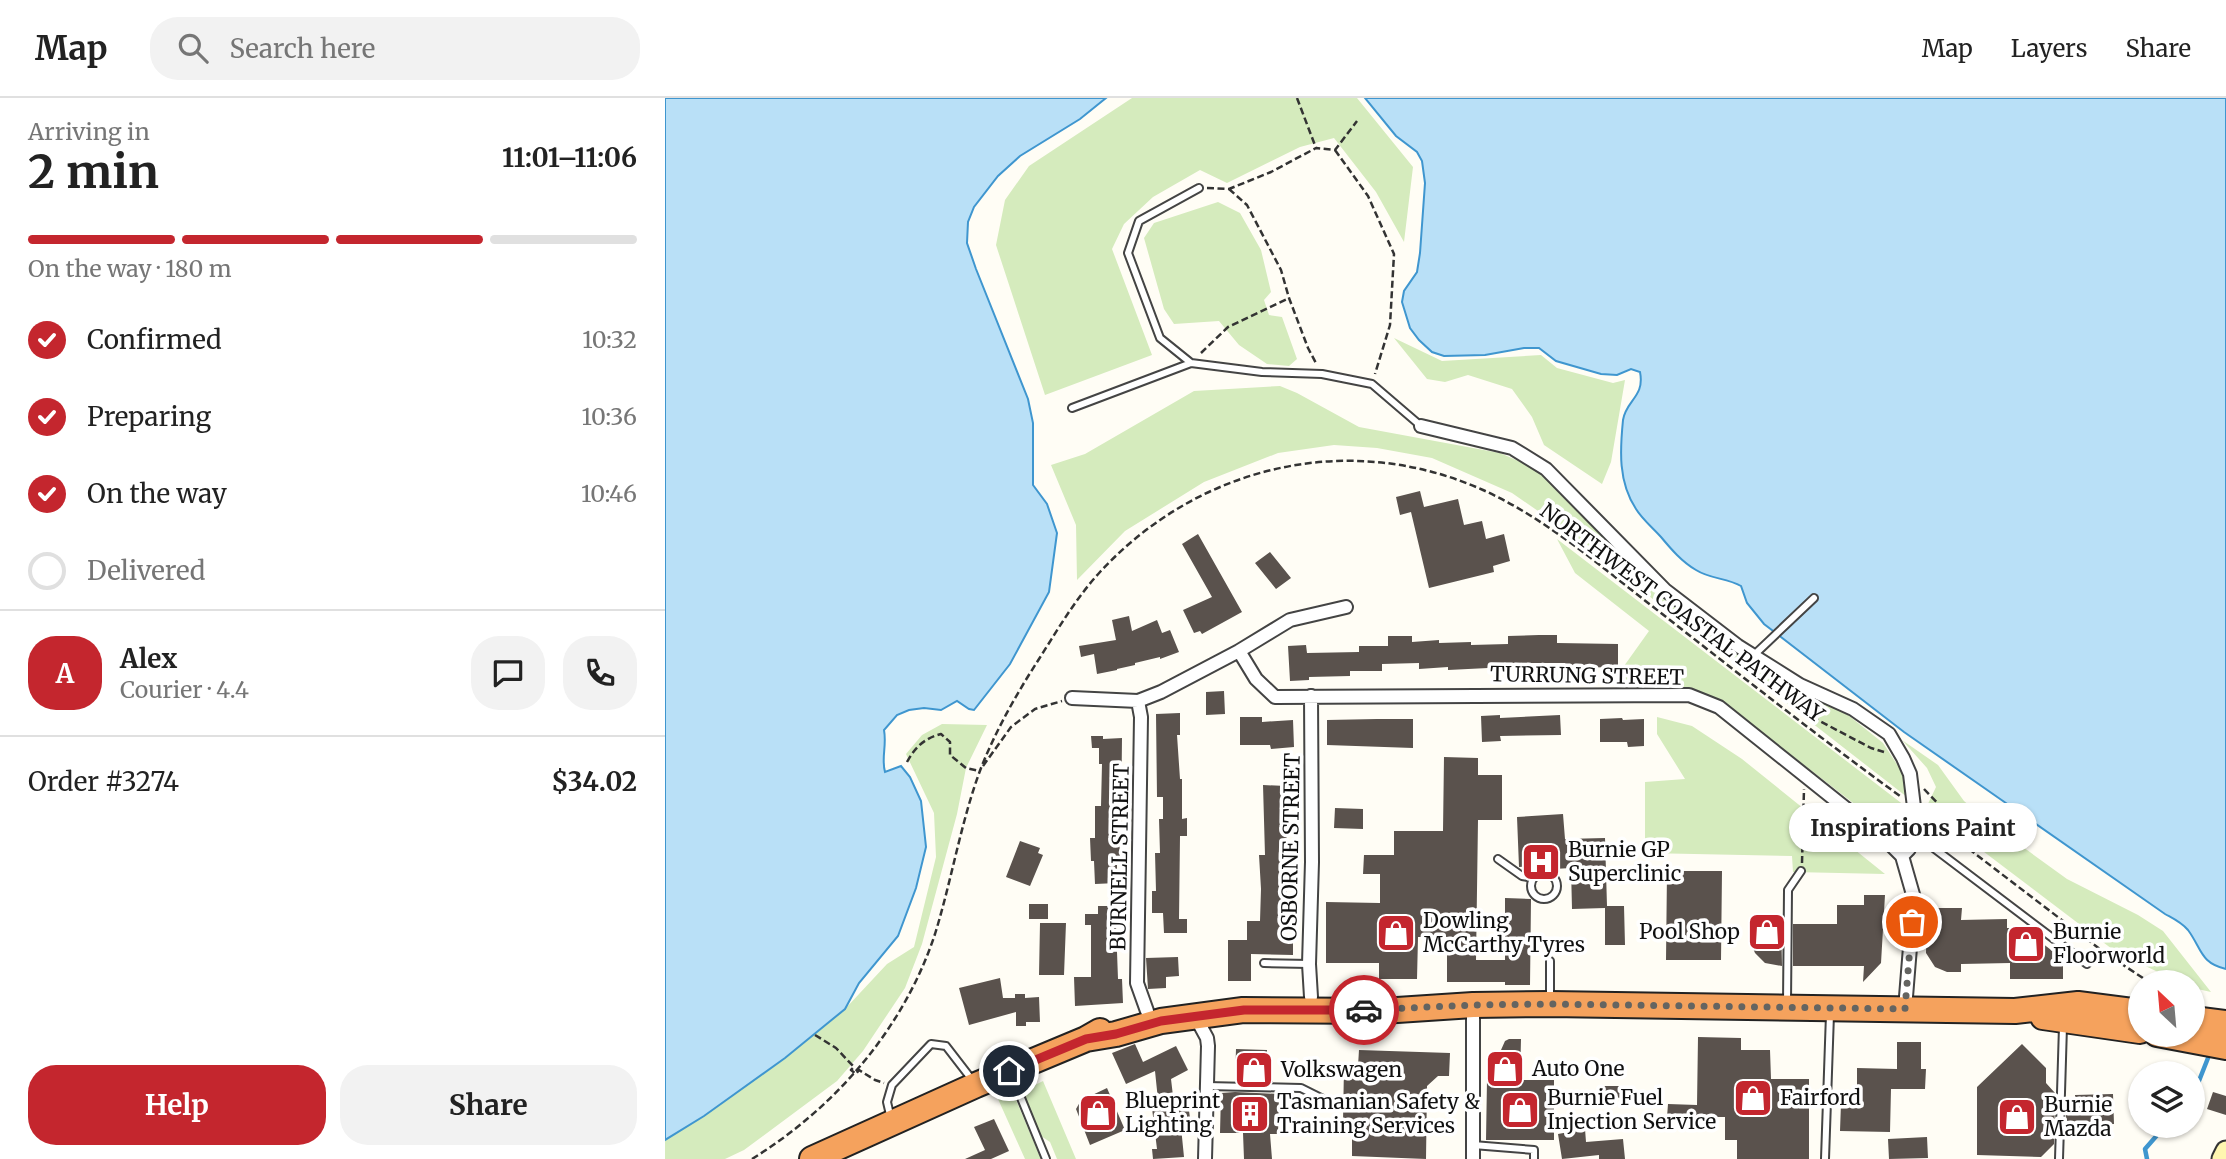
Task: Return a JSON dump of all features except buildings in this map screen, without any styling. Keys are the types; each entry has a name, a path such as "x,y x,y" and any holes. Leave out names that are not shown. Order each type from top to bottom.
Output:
{"highway":[{"path":"812,1159 1147,1011 1191,1002 1311,997 1408,999 1473,1005"},
{"path":"1086,1039 1116,1034 1161,1021 1244,1010 1382,1011 1473,1005 1550,1004 2015,1011 2078,1004 2128,1010"},
{"path":"2015,1011 2063,1021 2128,1029"},
{"path":"2205,1020 2226,1023"},
{"path":"2205,1043 2226,1047"}],"street":[{"path":"1421,426 1512,448 1546,469 1665,590 1754,656 1800,685 1853,709 1889,734 1910,774 1914,807 1914,830 1909,849 1902,856 1914,898 1905,1009"},
{"path":"1072,698 1138,701 1161,692 1239,651 1290,620 1346,607"},
{"name":"TURRUNG STREET","path":"1239,651 1256,679 1275,697 1447,694 1689,695 1719,707 1902,856"},
{"name":"OSBORNE STREET","path":"1311,696 1311,997"},
{"name":"BURNELL STREET","path":"1138,701 1137,983 1147,1011"},
{"path":"1473,1005 1473,1159"},
{"path":"1195,1015 1207,1038 1208,1046 1205,1159"},
{"path":"2224,1159 2226,1151"}],"lane":[{"path":"1191,363 1160,338 1128,253 1139,221 1199,188"},
{"path":"1072,408 1191,363 1262,372 1322,374 1372,384 1421,426"},
{"path":"1754,656 1814,598"},
{"path":"1914,830 1931,846 2087,964"},
{"path":"1498,859 1522,876 1534,878 1545,873 1553,876 1557,883 1554,895 1546,899 1538,897 1532,891 1534,878"},
{"path":"1787,1008 1788,890 1801,871"},
{"path":"1550,961 1550,1004"},
{"path":"1264,963 1309,964"},
{"path":"1825,1159 1830,1009"},
{"path":"2060,1159 2063,1021"},
{"path":"892,1124 887,1102 893,1085 931,1044 946,1046 977,1085"},
{"path":"1009,1071 1046,1159"},
{"path":"1207,1086 1301,1088 1323,1099"},
{"path":"1473,1145 1534,1150 1534,1159"}],"path":[{"path":"1297,98 1316,148"},
{"path":"1335,150 1357,121"},
{"path":"1199,188 1229,189 1271,172 1316,148 1335,150 1369,196 1394,254 1390,325 1372,384"},
{"path":"1229,189 1247,205 1282,270 1289,298 1308,348 1322,374"},
{"path":"1191,363 1228,327 1289,298"},
{"name":"NORTHWEST COASTAL PATHWAY","path":"752,1159 800,1126 818,1110 854,1072 902,1009 935,933 980,771 993,740 1027,678 1071,608 1100,572 1141,534 1180,506 1230,481 1286,466 1341,460 1391,464 1446,477 1481,490 1530,517 1591,560 2131,970"},
{"path":"907,762 912,752 929,737 941,734 950,741 950,755 966,768 980,771 1011,727 1035,709 1072,698"},
{"path":"1812,717 1871,748 1903,758"},
{"path":"1910,774 1955,821 1982,828 1993,813"},
{"path":"1801,871 1804,776"},
{"path":"815,1035 836,1048 854,1067 851,1070 856,1074 859,1070 875,1080 893,1085"}],"green space":[{"path":"1132,98 1357,98 1413,167 1404,242 1376,192 1334,138 1300,147 1227,183 1200,170 1153,197 1124,224 1112,249 1152,355 1045,395 996,245 1005,200 1029,166"},
{"path":"1218,202 1240,213 1261,250 1271,292 1264,300 1269,315 1282,317 1297,359 1289,366 1267,364 1239,345 1219,321 1174,324 1164,309 1144,238 1154,223"},
{"path":"1394,338 1442,361 1541,355 1557,368 1613,383 1625,380 1611,462 1602,484 1544,445 1532,417 1512,389 1468,375 1445,382 1427,379"},
{"path":"1280,386 1359,427 1500,453 1539,470 1639,573 1706,628 1796,689 1848,715 1883,743 1904,775 1907,797 1554,522 1512,493 1432,458 1377,448 1334,445 1278,453 1204,482 1125,531 1077,580 1076,525 1051,465 1085,454 1194,391"},
{"path":"1557,539 1909,809 1907,829 1903,834 1892,833 1720,700 1692,689 1627,687 1624,666 1649,631 1575,573"},
{"path":"1657,717 1692,726 1742,759 1885,874 1793,872 1792,856 1645,853 1645,782 1685,779 1657,734"},
{"path":"942,724 987,725 966,768 957,814 922,944 905,988 863,1051 837,1081 744,1150 725,1159 665,1159 665,1140 704,1116 785,1058 845,1009 887,964 914,947 936,857 934,813 906,754 922,735"},
{"path":"1902,740 1938,765 1964,801 1991,824 2067,879 2138,915 2163,931 2194,970 2154,970 2116,952 1926,808 1936,787 1927,768"},
{"path":"1043,1081 1076,1159 1057,1159 1050,1142 1041,1136 1024,1097 1025,1090"},
{"path":"1013,1093 1041,1159 1025,1159 998,1099"}],"water":[{"path":"665,98 1106,98 1080,119 1020,156 998,176 974,207 968,222 967,243 1028,399 1033,423 1033,485 1047,504 1057,533 1049,592 1010,664 974,710 957,701 941,710 909,710 897,715 884,730 885,772 901,766 910,777 921,801 926,847 916,888 898,936 859,983 845,1009 785,1058 704,1116 665,1140"},
{"path":"1365,98 2226,98 2226,969 2206,959 2188,930 2180,923 1904,732 1764,624 1747,603 1741,586 1701,573 1677,555 1638,513 1623,477 1623,420 1638,393 1640,372 1631,369 1617,375 1601,374 1556,361 1539,348 1485,355 1444,356 1432,352 1419,340 1410,328 1402,302 1404,291 1417,272 1420,253 1425,183 1422,161 1417,152 1396,136"}],"waterway":[{"path":"2205,1066 2208,1058"},
{"path":"2147,1159 2145,1149 2155,1138"}],"way so far":[{"path":"1364,1010 1550,1004 1905,1009 1912,922"}],"place":[{"name":"Burnie GP Superclinic","path":"1541,862"},
{"name":"Inspirations Paint","path":"1912,922"},
{"name":"Pool Shop","path":"1767,932"},
{"name":"Dowling McCarthy Tyres","path":"1396,933"},
{"name":"Burnie Floorworld","path":"2026,944"},
{"name":"Auto One","path":"1505,1069"},
{"name":"Volkswagen","path":"1254,1070"},
{"name":"Fairford","path":"1753,1098"},
{"name":"Burnie Fuel Injection Service","path":"1520,1110"},
{"name":"Blueprint Lighting","path":"1098,1113"},
{"name":"Tasmanian Safety & Training Services","path":"1250,1114"},
{"name":"Burnie Mazda","path":"2017,1117"}],"route":[{"path":"1009,1071 1086,1039 1195,1015 1244,1010 1364,1010"}]}
